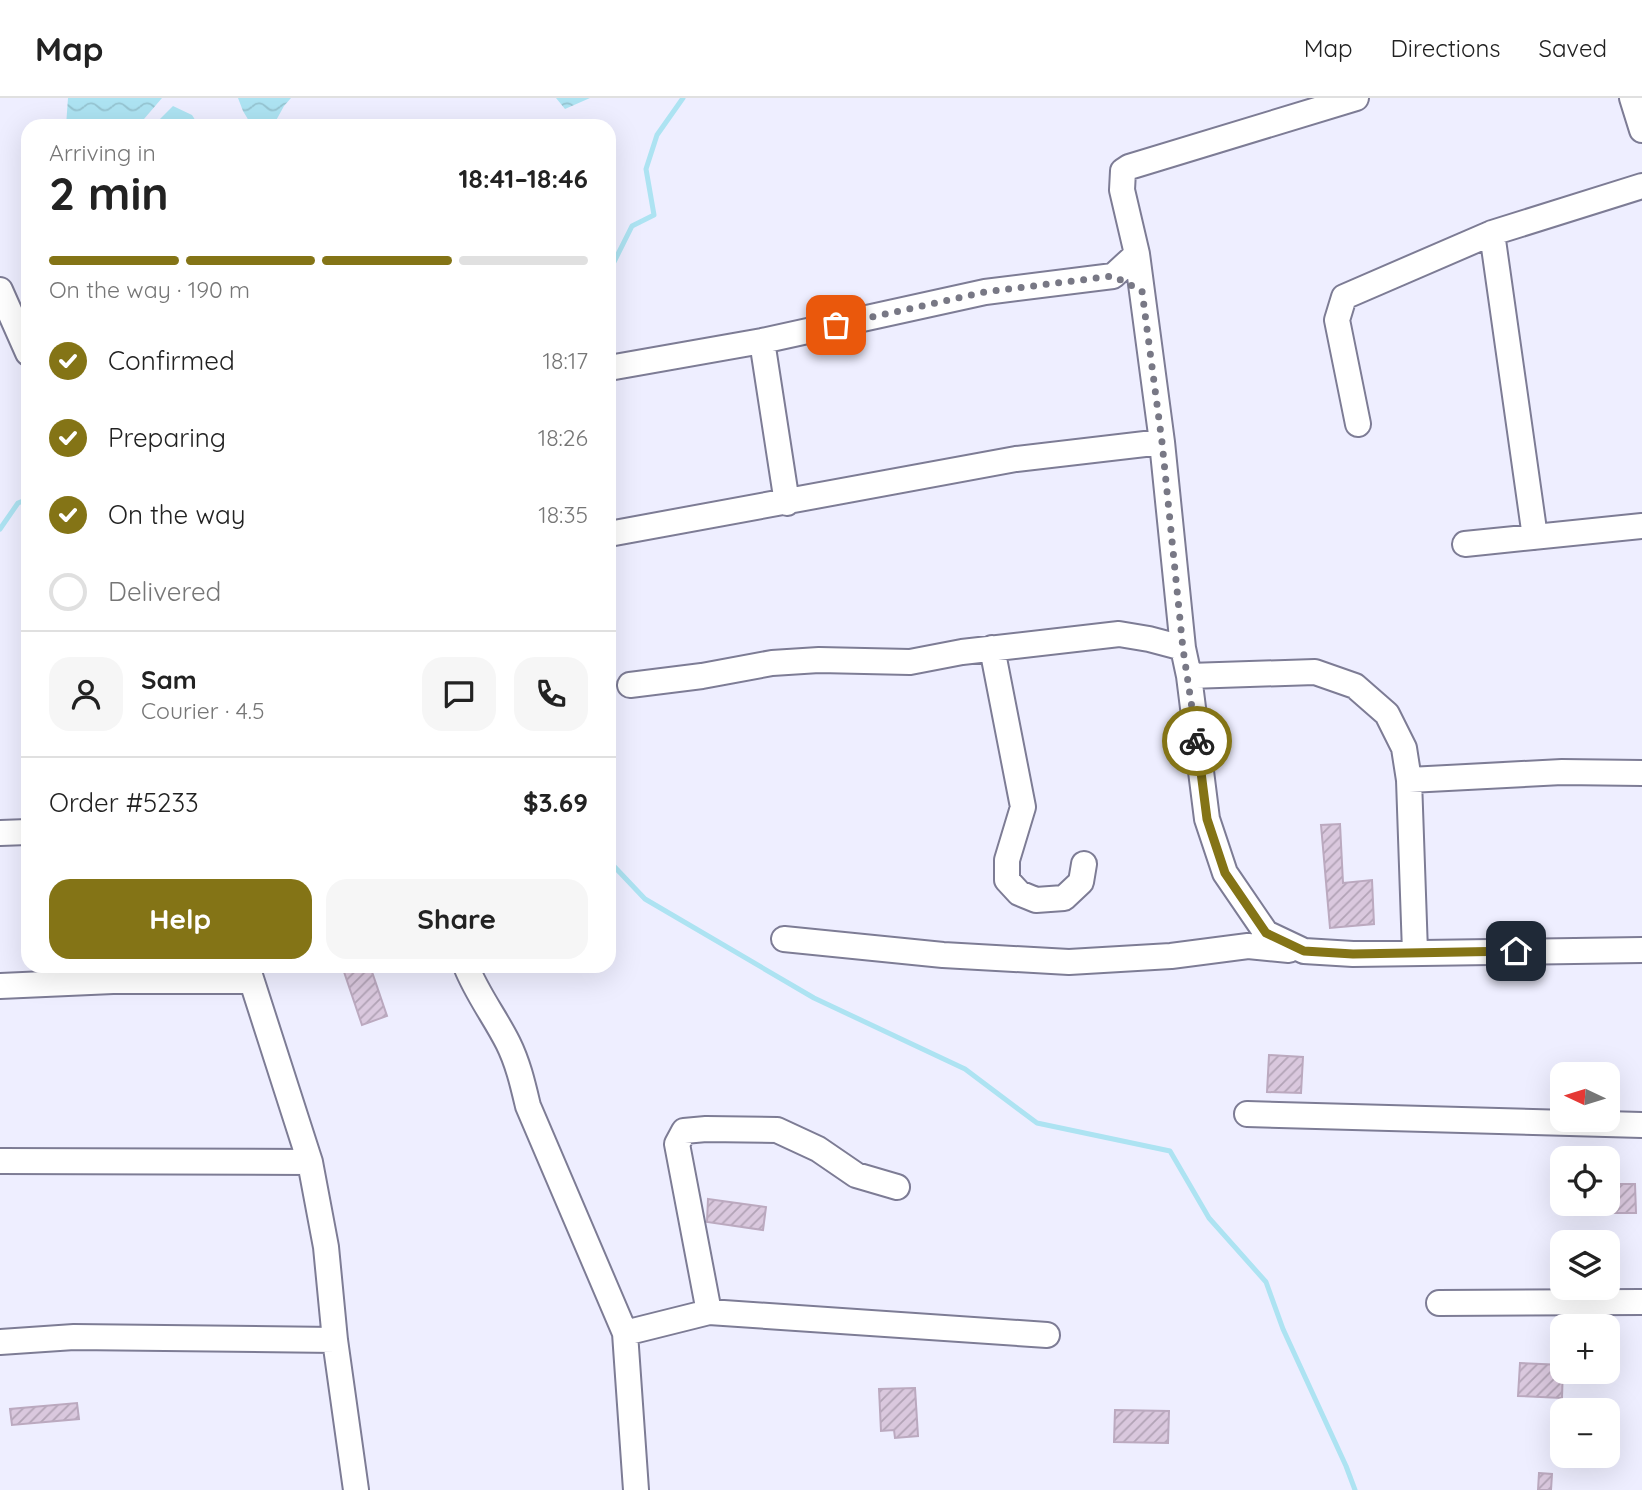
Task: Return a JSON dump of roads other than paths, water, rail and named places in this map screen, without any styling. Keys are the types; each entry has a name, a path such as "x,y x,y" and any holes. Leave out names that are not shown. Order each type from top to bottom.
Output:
{"street":[{"path":"1304,951 1266,933 1225,873 1207,819 1189,676 1183,649 1162,442 1137,254 1122,190 1123,172 1129,167 1356,98"},
{"path":"1632,98 1642,130"},
{"path":"1358,424 1337,320 1344,297 1492,233 1642,186"},
{"path":"1492,233 1535,537"},
{"path":"1113,276 1137,254"},
{"path":"616,367 762,341 985,292 1113,276 1142,291"},
{"path":"0,290 21,337"},
{"path":"762,341 787,503"},
{"path":"616,533 1016,459 1162,442"},
{"path":"1465,544 1642,526"},
{"path":"630,685 702,676 772,663 820,660 910,662 992,648 1119,634 1183,649"},
{"path":"992,648 1023,807 1007,860 1007,880 1019,893 1036,900 1065,898 1081,883 1084,864"},
{"path":"1189,676 1315,672 1355,687 1387,714 1404,748 1409,780 1415,952"},
{"path":"1409,780 1562,772 1642,773"},
{"path":"0,833 21,832"},
{"path":"784,939 943,955 1069,962 1171,956 1248,946 1353,954 1642,950"},
{"path":"469,973 508,1044 520,1073 528,1106 625,1333 636,1490"},
{"path":"0,986 55,975 249,974 310,1162 326,1247 335,1340 356,1490"},
{"path":"1247,1114 1642,1125"},
{"path":"709,1312 677,1144 684,1131 777,1130 818,1149 856,1175 897,1187"},
{"path":"0,1161 310,1162"},
{"path":"1439,1303 1642,1302"},
{"path":"625,1333 709,1312 1047,1335"},
{"path":"0,1342 74,1336 335,1340"}],"water":[{"path":"68,98 162,98 144,119 66,119"},
{"path":"238,98 291,98 277,119 248,119"},
{"path":"556,98 590,98 565,109"},
{"path":"173,106 192,115 195,119 160,119"}],"waterway":[{"path":"616,258 632,226 654,215 646,169 657,135 683,98"},
{"path":"0,529 21,502"},
{"path":"616,868 645,899 814,998 965,1069 1037,1123 1170,1151 1209,1218 1266,1282 1283,1329 1355,1490"}]}
